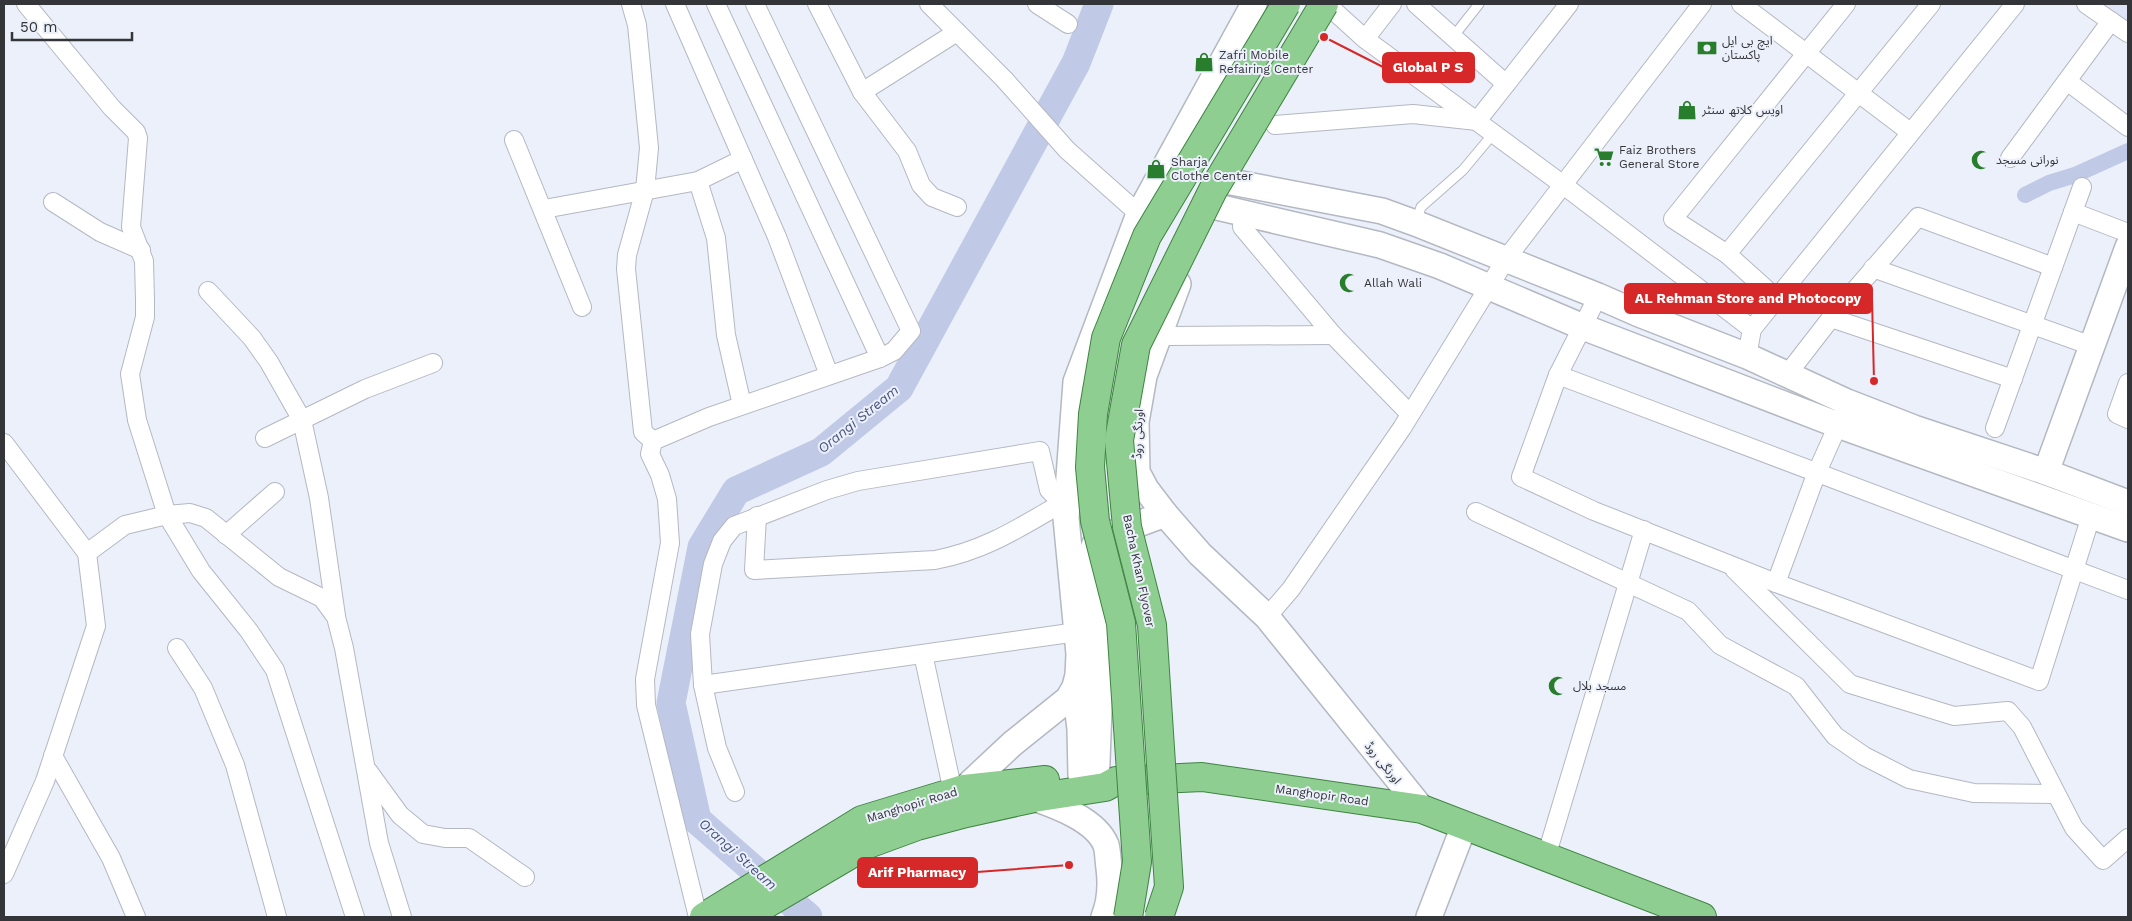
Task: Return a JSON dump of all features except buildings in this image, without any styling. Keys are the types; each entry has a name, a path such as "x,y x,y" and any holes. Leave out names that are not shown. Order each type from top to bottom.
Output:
{"main road":[{"path":"1128,917 1137,862 1121,623 1095,521 1090,467 1093,414 1106,338 1147,236 1286,4"},
{"name":"Bacha Khan Flyover","path":"1159,917 1169,888 1152,625 1127,527 1119,440 1134,354 1136,345 1213,190 1332,6"},
{"name":"Manghopir Road","path":"703,917 865,832 959,791 1202,777 1422,809 1702,917"},
{"name":"Manghopir Road","path":"744,917 865,832 917,826 1094,782"}],"street":[{"path":"26,4 112,108 136,132 139,144 131,227 144,261 145,317 130,374 137,420 167,515 200,571 249,631 274,670 355,917"},
{"path":"631,4 637,25 649,148 645,190 627,255 626,269 643,432 652,441"},
{"path":"675,4 777,237 829,375"},
{"path":"716,4 880,358"},
{"path":"652,441 742,405 880,358 894,351 911,331 755,4"},
{"path":"817,4 862,92 907,151 921,186 932,197 957,207"},
{"path":"929,4 1004,79 1067,150 1139,214"},
{"path":"1037,4 1068,24"},
{"path":"923,654 959,791 1012,744 1068,699 1075,687 1078,676 1077,632 1064,506 1076,382 1139,214 1254,4"},
{"path":"1365,39 1392,4"},
{"path":"1416,4 1506,84"},
{"path":"1477,121 1569,4"},
{"path":"1267,616 1291,589 1410,414 1506,259 1702,4"},
{"path":"1741,4 1910,132"},
{"path":"1776,298 1727,254 1673,219 1846,4"},
{"path":"1727,254 1931,4"},
{"path":"1747,356 1752,329 2015,4"},
{"path":"2086,4 2128,33"},
{"path":"1332,6 1365,39 1562,184 1752,329"},
{"name":"اورنگی روڈ","path":"1332,6 1237,159 1189,254 1144,376 1136,422 1137,472 1146,489 1165,514 1200,554 1267,616 1422,809"},
{"path":"2010,158 2111,21"},
{"path":"862,92 957,32"},
{"path":"2067,80 2128,127"},
{"path":"1275,125 1413,114 1477,121"},
{"path":"514,140 544,209 582,307"},
{"path":"544,209 698,181 743,159"},
{"path":"698,181 716,238 726,335 742,405"},
{"path":"1226,181 1382,211 1416,223 1747,356 1786,376 1843,414 1914,428 2046,472 2128,503"},
{"path":"1995,428 2082,188"},
{"path":"53,202 100,232 141,250"},
{"path":"1213,206 1244,215 1380,245 1440,266 1583,326 1843,414 2128,529"},
{"path":"2073,212 2128,233"},
{"path":"1244,215 1242,227 1333,335 1410,414"},
{"path":"1786,376 1831,318 1918,217 2053,267"},
{"path":"2046,472 2128,247"},
{"path":"1873,268 2033,323 2092,346"},
{"path":"208,291 252,338 269,362 302,420 319,498 336,617 344,648 379,844 402,917"},
{"path":"1598,296 1558,375 1521,477 1594,511 2039,681 2092,516"},
{"path":"1831,318 2013,379"},
{"path":"1169,336 1333,335"},
{"path":"265,438 365,389 433,363"},
{"path":"1558,375 2128,590"},
{"path":"2128,383 2117,414 2128,418"},
{"path":"1776,582 1817,472 1843,414"},
{"path":"652,441 650,454 660,475 667,499 670,543 645,679 646,705 703,917"},
{"path":"4,874 34,810 96,626 87,553 5,447"},
{"path":"735,792 717,748 703,685 700,634 713,564 722,541 734,526 827,490 858,481 1040,451 1049,490 1064,506"},
{"path":"226,535 275,492"},
{"path":"757,516 754,570 935,560 959,556 990,545 1064,506"},
{"path":"1476,512 1688,611 1720,645 1796,686 1835,736 1864,756 1909,779 1974,793 2056,794"},
{"path":"87,553 125,525 167,515 190,513 206,518 280,577 322,598 336,617"},
{"path":"1094,782 1100,682 1091,554 1095,544 1103,537 1165,514"},
{"path":"1546,857 1644,530"},
{"path":"1727,562 1850,684 1954,716 2008,711 2022,727 2074,828 2104,860 2125,846"},
{"path":"703,685 1077,632"},
{"path":"177,648 203,688 235,765 277,917"},
{"path":"1075,687 1080,729 1094,782"},
{"path":"53,756 111,858 136,917"},
{"path":"365,766 400,815 410,825 423,834 445,838 469,838 525,877"},
{"path":"1034,798 1066,810 1091,826 1106,845 1110,876 1109,906 1104,917"},
{"path":"1428,917 1464,826"}],"lane":[{"path":"1453,37 1479,4"},
{"path":"1416,223 1421,207 1464,170 1494,134"}],"shaded area":[{"path":"2086,4 2128,4 2128,33"}],"waterway":[{"name":"Orangi Stream","path":"808,917 697,820 671,703 702,547 736,491 821,452 899,388 1076,63 1099,4"},
{"path":"2025,195 2049,183 2075,175 2128,151"}],"place":[{"name":"Global P S","path":"1324,37"},
{"name":"ایچ بی ایل پاکستان","path":"1707,48"},
{"name":"Zafri Mobile Refairing Center","path":"1204,62"},
{"name":"اویس کلاتھ سنٹر","path":"1687,110"},
{"name":"Faiz Brothers General Store","path":"1604,157"},
{"name":"نورانی مسجد","path":"1981,160"},
{"name":"Sharja Clothe Center","path":"1156,169"},
{"name":"Allah Wali","path":"1349,283"},
{"name":"AL Rehman Store and Photocopy","path":"1874,381"},
{"name":"مسجد بلال","path":"1558,686"},
{"name":"Arif Pharmacy","path":"1069,865"}]}
